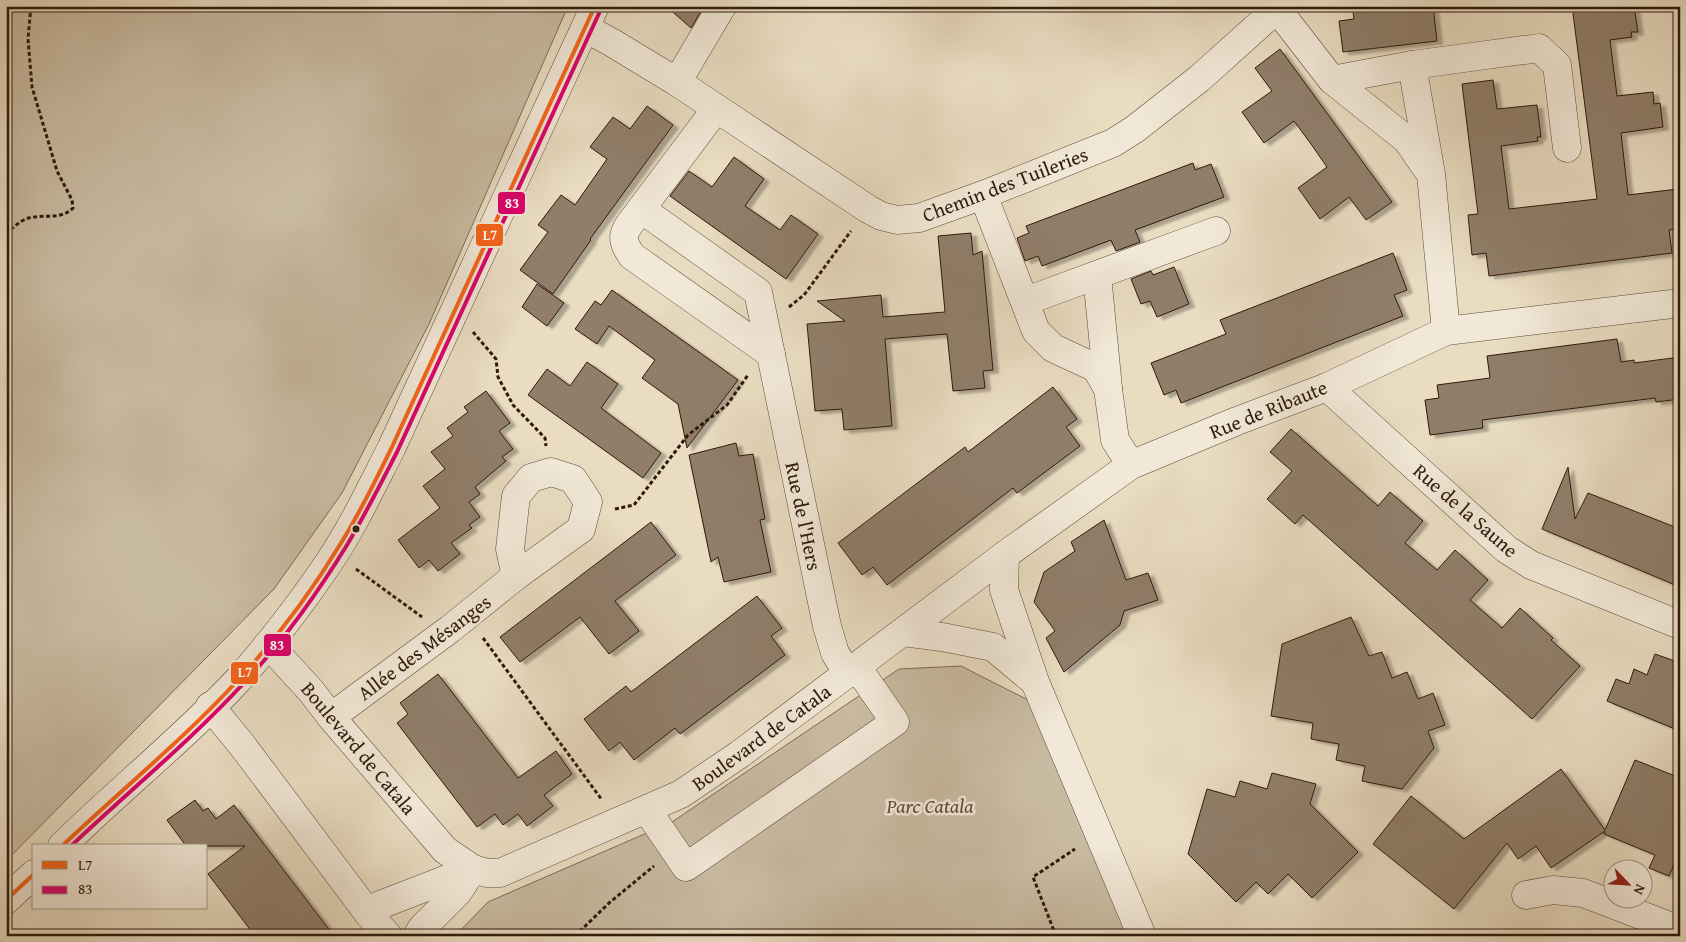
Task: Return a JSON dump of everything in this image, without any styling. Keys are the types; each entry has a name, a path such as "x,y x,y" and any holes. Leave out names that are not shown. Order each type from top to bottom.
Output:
{"street":[{"path":"677,82 722,6"},
{"path":"1278,8 1332,80 1407,140 1431,174"},
{"name":"Chemin des Tuileries","path":"590,17 611,42 677,82 868,209 881,216 897,220 919,218 983,195 1114,143 1135,130 1200,78 1278,8"},
{"path":"64,844 162,754 238,679 268,644 324,571 391,449 590,17"},
{"path":"1332,80 1412,65 1539,48 1557,66 1566,148"},
{"path":"1412,65 1431,174 1446,332"},
{"path":"716,109 624,233 624,245 632,256 767,343"},
{"path":"983,195 1036,331 1053,348 1096,368 1108,389"},
{"name":"Rue de l'Hers","path":"642,209 758,292 767,343 827,626 835,653 895,722 686,868 674,849"},
{"path":"1026,302 1216,231"},
{"path":"1097,275 1115,440 1131,465"},
{"name":"Rue de Ribaute","path":"903,632 1005,555 1131,465 1327,387 1446,332 1680,303"},
{"name":"Rue de la Saune","path":"1327,387 1506,549 1531,565 1680,625"},
{"path":"516,576 510,549 516,496 531,478 551,472 574,479 588,502 584,516"},
{"name":"Allée des Mésanges","path":"331,717 516,576 581,529 584,516"},
{"path":"1005,555 1004,590 1035,682 1142,936"},
{"path":"903,632 993,647 1035,682"},
{"name":"Boulevard de Catala","path":"268,644 311,690 331,717 445,850 473,869 486,873 500,874 681,794 733,759 903,632"},
{"path":"210,706 242,745 368,913 388,936"},
{"path":"647,810 674,849"},
{"path":"368,913 380,905 473,869"},
{"path":"417,936 422,928 458,892 473,869"},
{"path":"6,900 32,876"},
{"path":"1526,895 1553,890 1583,894 1680,933"}],"path":[{"path":"6,234 26,219 59,216 69,213 73,208 72,200 57,171 32,87 28,39 31,6"},
{"path":"584,516 634,505 688,435 727,404 767,343 868,209"},
{"path":"471,330 496,359 498,376 513,405 545,438 551,472"},
{"path":"351,565 428,621 458,622 618,823"},
{"path":"1056,936 1033,877 1098,835"},
{"path":"575,936 609,903 674,849"}],"green space":[{"path":"6,6 568,6 429,324 342,493 274,589 6,861"},
{"name":"Parc Catala","path":"961,666 1028,700 1128,936 455,936 488,902 672,822 899,669"}],"building":[{"path":"666,6 704,6 691,28"},
{"path":"1352,6 1433,6 1437,41 1343,52 1339,21 1354,19"},
{"path":"1572,6 1634,6 1638,32 1631,32 1632,37 1610,40 1617,96 1653,92 1654,104 1660,103 1663,127 1621,133 1628,195 1678,189 1680,229 1669,230 1672,253 1489,276 1486,253 1472,255 1468,215 1478,214 1462,84 1493,80 1497,109 1537,105 1541,137 1537,137 1538,141 1501,146 1509,209 1597,199"},
{"path":"1280,49 1392,202 1366,220 1349,197 1320,219 1298,188 1327,167 1311,144 1294,121 1264,143 1242,112 1272,91 1255,68"},
{"path":"647,106 673,125 590,239 553,294 520,270 548,232 538,225 561,195 575,205 607,159 590,147 613,117 630,129"},
{"path":"734,157 764,179 745,206 780,230 791,215 818,234 786,279 670,196 689,171 712,187"},
{"path":"1193,163 1195,170 1211,164 1224,197 1135,230 1140,242 1116,251 1111,240 1042,266 1038,256 1025,261 1017,238 1029,233 1026,226"},
{"path":"971,233 973,255 982,251 993,370 983,371 985,388 953,391 947,334 885,339 892,426 844,430 842,409 815,411 807,324 845,321 817,301 881,295 883,317 945,312 938,236"},
{"path":"1393,253 1407,290 1394,295 1403,316 1181,403 1176,390 1164,395 1151,363 1226,334 1220,320"},
{"path":"1174,267 1189,304 1157,317 1150,301 1141,304 1131,279 1151,271 1153,275"},
{"path":"537,284 564,303 547,326 522,307"},
{"path":"612,290 738,380 687,448 678,404 642,378 655,360 609,326 597,344 575,329 595,301 601,305"},
{"path":"1617,339 1621,362 1634,360 1634,363 1680,357 1680,399 1656,402 1655,398 1482,420 1483,428 1430,435 1425,400 1439,398 1437,385 1490,378 1487,356"},
{"path":"587,362 618,384 601,408 661,453 643,478 528,395 547,369 570,386"},
{"path":"1053,387 1077,419 1066,427 1080,446 1017,493 1013,488 887,585 873,567 862,575 838,543 965,447 968,452"},
{"path":"486,391 510,423 499,431 513,449 502,457 506,461 475,487 480,494 469,502 480,517 469,525 472,528 451,543 460,554 438,571 429,560 419,568 398,540 440,508 423,486 445,469 431,452 453,436 447,428 468,412 464,407"},
{"path":"1291,429 1378,506 1390,492 1423,521 1405,543 1437,570 1455,550 1488,580 1470,600 1502,628 1520,608 1580,666 1532,719 1303,515 1295,524 1267,499 1292,471 1270,452"},
{"path":"736,443 739,456 753,454 765,519 760,520 771,572 724,582 718,557 711,562 689,455"},
{"path":"1568,467 1575,519 1588,493 1680,529 1680,587 1542,529"},
{"path":"1104,520 1126,580 1148,573 1158,600 1124,611 1120,625 1064,672 1046,638 1055,631 1034,602 1044,572 1075,551 1071,542"},
{"path":"651,522 676,555 615,601 639,631 609,654 580,617 520,662 500,637"},
{"path":"757,596 782,628 771,636 785,655 680,734 675,728 634,760 620,742 609,751 584,719 626,686 631,692"},
{"path":"1351,617 1369,656 1382,652 1392,678 1407,672 1418,699 1433,693 1445,725 1428,731 1434,748 1402,789 1362,781 1365,766 1336,760 1339,744 1311,739 1313,723 1271,716 1282,644"},
{"path":"1655,654 1680,663 1680,731 1607,701 1616,679 1629,684 1634,669 1647,675"},
{"path":"438,674 518,778 556,751 572,774 544,795 553,806 527,826 518,814 503,825 495,814 477,827 397,723 408,714 400,703"},
{"path":"1635,760 1680,778 1680,851 1669,876 1654,870 1653,860 1655,855 1604,834 1605,831 1551,868 1536,846 1518,859 1507,843 1454,909 1373,844 1411,796 1464,839 1561,769 1605,830"},
{"path":"1272,773 1316,784 1310,804 1358,852 1312,898 1288,874 1268,894 1256,882 1236,902 1188,854 1207,789 1235,797 1240,781 1267,789"},
{"path":"195,800 203,811 208,808 216,819 234,805 334,936 255,936 208,874 245,846 185,844 167,820"}],"transit line":[{"name":"L7","path":"64,844 174,743 239,679 280,631 330,561 361,509 391,449 595,6"},
{"name":"83","path":"73,844 180,747 257,669 285,635 336,563 397,452 601,9"},
{"name":"L7","path":"6,900 32,876"}]}
